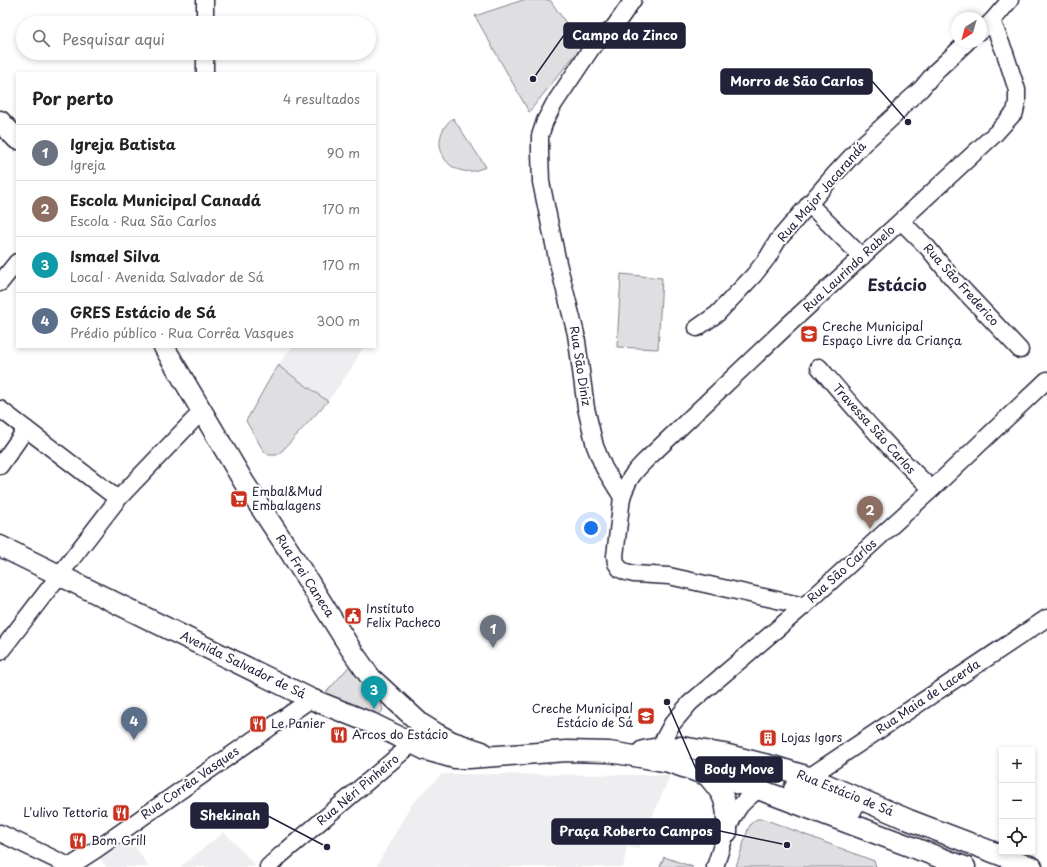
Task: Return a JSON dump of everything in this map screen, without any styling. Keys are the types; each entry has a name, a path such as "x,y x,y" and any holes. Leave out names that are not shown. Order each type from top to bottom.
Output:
{"main road":[{"path":"0,121 16,138"},
{"name":"Rua Frei Caneca","path":"165,348 245,484 290,552 352,651 371,678 422,724 437,734 452,742 493,756"},
{"name":"Avenida Salvador de Sá","path":"0,546 311,699 371,723 426,750 454,758 493,756"},
{"path":"371,678 384,697 386,705 385,714 380,719 371,723"},
{"name":"Rua Estácio de Sá","path":"628,754 659,748 682,747 724,754 766,764 809,777 909,820 1032,867"},
{"name":"Rua Estácio de Sá","path":"493,756 568,751 609,752 669,762 758,790 965,867"},
{"path":"707,775 723,798 727,811 727,832"},
{"path":"758,790 765,785 777,783 858,810 909,820"}],"street":[{"path":"205,0 205,16"},
{"name":"Rua São Diniz","path":"622,497 604,468 595,446 586,408 576,334 558,263 541,182 540,136 545,120 554,104 593,46 614,27 633,0"},
{"path":"987,26 1010,0"},
{"name":"Rua Laurindo Rabelo","path":"622,497 633,472 996,133 1015,112 1017,90 1008,60 987,26"},
{"name":"Rua Major Jacarandá","path":"697,328 718,314 754,275 778,240 835,174 863,144 895,115 903,105 921,89 936,71 961,48"},
{"path":"205,60 205,72"},
{"path":"809,204 862,257"},
{"name":"Rua São Frederico","path":"901,221 928,248 952,279 1020,350"},
{"path":"0,283 16,263"},
{"name":"Travessa São Carlos","path":"819,367 862,418 932,490"},
{"name":"Rua São Carlos","path":"659,748 672,724 690,703 804,606 932,490 1047,380"},
{"path":"0,409 118,500"},
{"path":"0,652 118,500 202,411"},
{"path":"0,466 26,430"},
{"path":"622,497 615,556 616,563 620,569 634,574 669,576 804,606"},
{"name":"Rua Maia de Lacerda","path":"809,777 1047,618"},
{"name":"Rua Corrêa Vasques","path":"69,867 311,699"},
{"name":"Rua Néri Pinheiro","path":"268,867 280,855 412,744"},
{"path":"715,867 727,832 736,812 741,805 758,790"},
{"path":"0,833 69,867"}],"shaded area":[{"path":"523,0 550,0 582,46 529,112 475,16"},
{"path":"453,118 486,167 474,171 463,171 454,168 447,162 442,154 440,145 441,135 445,126"},
{"path":"621,274 662,278 658,349 617,347"},
{"path":"291,348 362,348 353,366 328,401 280,367 279,365"},
{"path":"279,365 328,401 283,450 277,455 269,455 263,450 246,421"},
{"path":"352,663 381,703 383,710 377,717 323,696"},
{"path":"442,774 670,775 639,849 627,847 623,867 376,867 411,805"},
{"path":"757,819 764,819 874,861 876,867 736,867 748,829 752,822"},
{"path":"224,832 255,865 253,867 180,867"},
{"path":"128,839 149,867 106,867 100,859"},
{"path":"664,857 693,867 660,867"}],"place":[{"name":"Campo do Zinco","path":"533,79"},
{"name":"Morro de São Carlos","path":"908,122"},
{"name":"Creche Municipal Espaço Livre da Criança","path":"809,334"},
{"name":"Embal&Mud Embalagens","path":"239,499"},
{"name":"Escola Municipal Canadá","path":"870,529"},
{"name":"Instituto Felix Pacheco","path":"353,616"},
{"name":"Igreja Batista","path":"493,648"},
{"name":"Body Move","path":"667,702"},
{"name":"Ismael Silva","path":"374,709"},
{"name":"Creche Municipal Estácio de Sá","path":"646,716"},
{"name":"Le Panier","path":"258,724"},
{"name":"Arcos do Estácio","path":"339,735"},
{"name":"Lojas Igors","path":"768,738"},
{"name":"GRES Estácio de Sá","path":"134,740"},
{"name":"L'ulivo Tettoria","path":"121,813"},
{"name":"Bom Grill","path":"78,841"},
{"name":"Praça Roberto Campos","path":"787,845"},
{"name":"Shekinah","path":"327,847"}],"district":[{"name":"Estácio","path":"897,285"}]}
